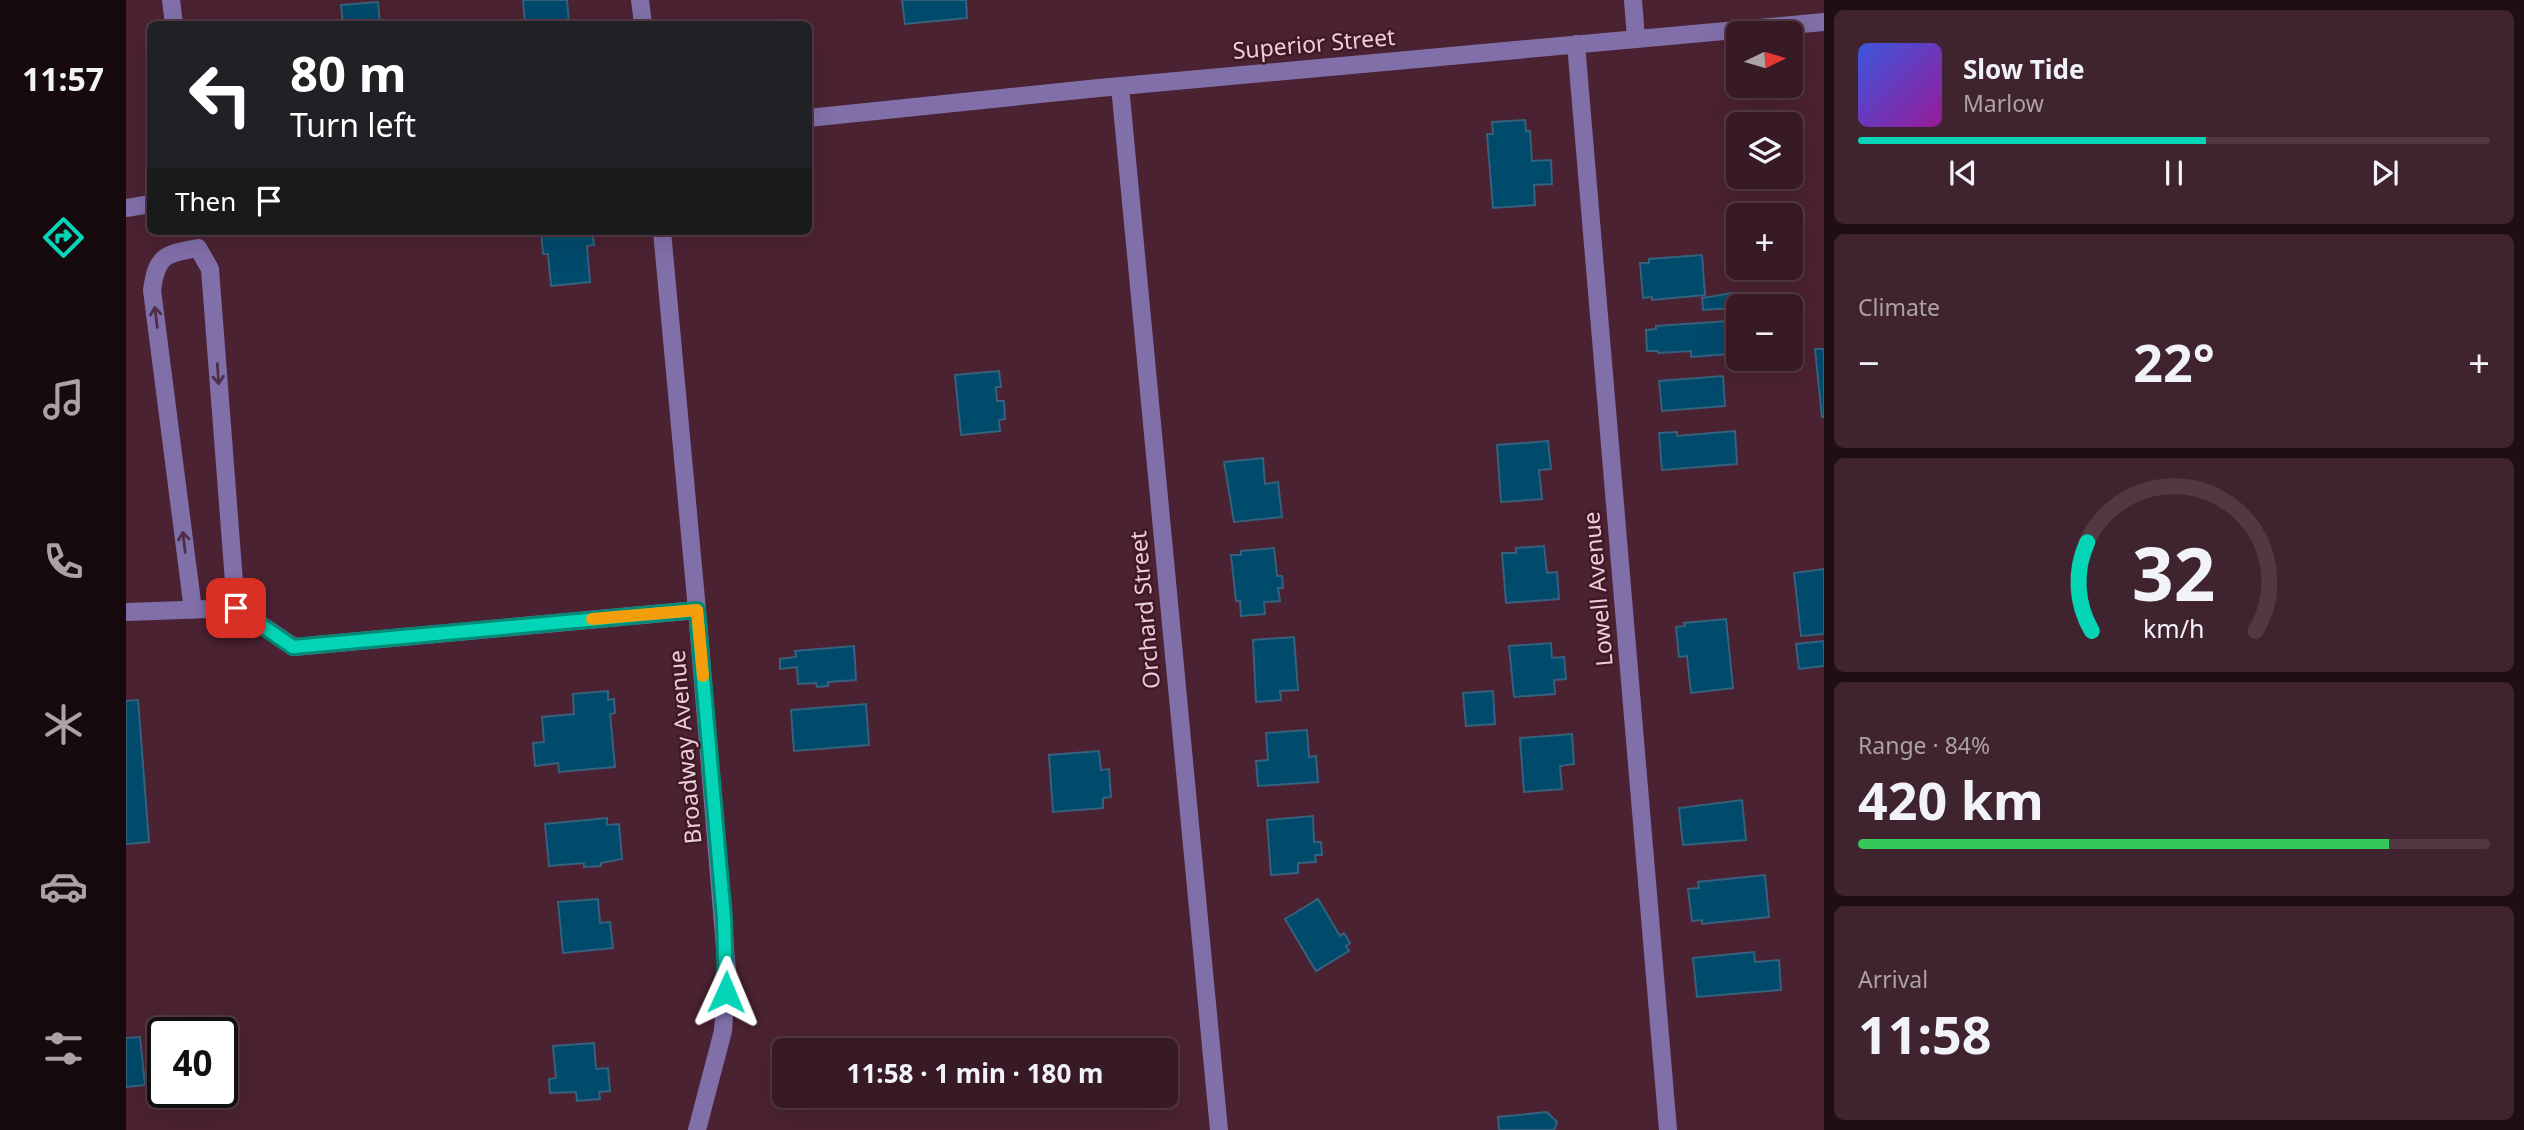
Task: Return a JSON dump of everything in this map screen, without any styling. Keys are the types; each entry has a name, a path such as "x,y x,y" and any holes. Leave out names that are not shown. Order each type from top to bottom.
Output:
{"street":[{"path":"171,0 174,21"},
{"path":"640,0 643,21"},
{"path":"1633,0 1636,38"},
{"name":"Superior Street","path":"812,117 1824,22"},
{"name":"Lowell Avenue","path":"1576,44 1668,1130"},
{"name":"Orchard Street","path":"1120,86 1219,1130"},
{"path":"126,208 147,204"},
{"name":"Broadway Avenue","path":"662,235 727,972 723,1031 697,1130"},
{"path":"193,610 152,290 155,267 168,254 198,248 210,270 236,608"},
{"path":"128,612 236,608 293,647 697,610"}],"building":[{"path":"523,0 567,0 569,21 525,21"},
{"path":"902,0 966,0 967,18 905,24"},
{"path":"378,2 380,21 343,21 341,5"},
{"path":"1525,120 1526,131 1530,131 1532,161 1551,160 1552,184 1534,185 1535,205 1493,208 1487,134 1493,134 1492,122"},
{"path":"541,235 593,235 594,245 587,246 590,282 551,286 548,254 543,254"},
{"path":"1702,255 1705,295 1652,300 1652,297 1643,298 1640,263 1649,263 1649,259"},
{"path":"1726,294 1726,308 1703,310 1702,298"},
{"path":"1726,321 1726,354 1691,357 1691,351 1647,351 1646,330 1656,329 1656,326"},
{"path":"1815,349 1824,349 1824,417 1822,417"},
{"path":"999,371 1001,387 996,387 997,401 1004,401 1005,419 999,420 1000,431 961,435 955,375"},
{"path":"1723,376 1725,406 1662,411 1659,381"},
{"path":"1735,431 1737,464 1662,470 1659,433 1677,432 1677,436"},
{"path":"1548,441 1551,469 1539,470 1542,499 1501,502 1497,445"},
{"path":"1263,458 1265,484 1278,482 1282,517 1234,522 1224,462"},
{"path":"1544,546 1547,573 1557,572 1559,599 1506,603 1502,553 1516,553 1516,548"},
{"path":"1274,548 1277,576 1282,576 1283,588 1278,588 1280,601 1264,602 1265,614 1241,616 1240,601 1236,601 1231,555 1241,555 1241,551"},
{"path":"1824,569 1824,634 1801,636 1794,573"},
{"path":"1726,619 1733,688 1691,693 1687,656 1679,657 1676,627 1685,626 1684,623"},
{"path":"1294,637 1298,690 1280,691 1281,700 1256,702 1253,640"},
{"path":"1824,641 1824,666 1799,669 1796,644"},
{"path":"1551,643 1552,658 1564,657 1566,679 1554,680 1555,694 1514,697 1509,646"},
{"path":"854,646 856,680 828,682 828,686 817,687 816,683 798,684 797,667 780,669 780,659 796,657 795,651"},
{"path":"608,691 608,700 614,699 615,713 610,714 615,767 559,772 558,763 535,766 533,743 544,742 542,717 574,714 573,694"},
{"path":"1493,691 1495,724 1466,726 1463,693"},
{"path":"138,700 149,842 126,844 126,701"},
{"path":"866,704 869,745 794,751 791,710"},
{"path":"1307,730 1309,757 1316,756 1318,782 1258,786 1256,761 1268,760 1266,733"},
{"path":"1572,734 1574,764 1560,766 1562,789 1524,792 1520,738"},
{"path":"1099,751 1101,770 1109,769 1111,797 1103,798 1103,808 1053,812 1049,755"},
{"path":"1742,800 1746,840 1683,845 1679,808"},
{"path":"1313,816 1314,842 1321,842 1322,855 1315,855 1316,862 1298,863 1298,873 1271,875 1267,820"},
{"path":"607,818 607,825 619,824 622,859 601,863 601,866 584,867 584,863 549,866 545,824"},
{"path":"1765,875 1769,917 1702,924 1702,920 1692,921 1688,889 1699,888 1698,882"},
{"path":"598,899 600,923 610,922 613,948 563,953 558,902"},
{"path":"1318,899 1340,936 1344,933 1350,943 1346,946 1349,951 1316,971 1285,919"},
{"path":"1754,952 1755,962 1779,960 1781,990 1697,997 1693,958"},
{"path":"140,1037 145,1085 126,1087 126,1038"},
{"path":"594,1043 596,1069 608,1068 610,1091 599,1092 600,1099 577,1101 576,1092 550,1093 549,1079 556,1078 553,1046"},
{"path":"1547,1112 1557,1122 1554,1130 1499,1130 1498,1117"}],"slow traffic":[{"path":"592,619 697,610 703,676"}],"route":[{"path":"236,608 293,647 697,610 724,918 726,992"}]}
